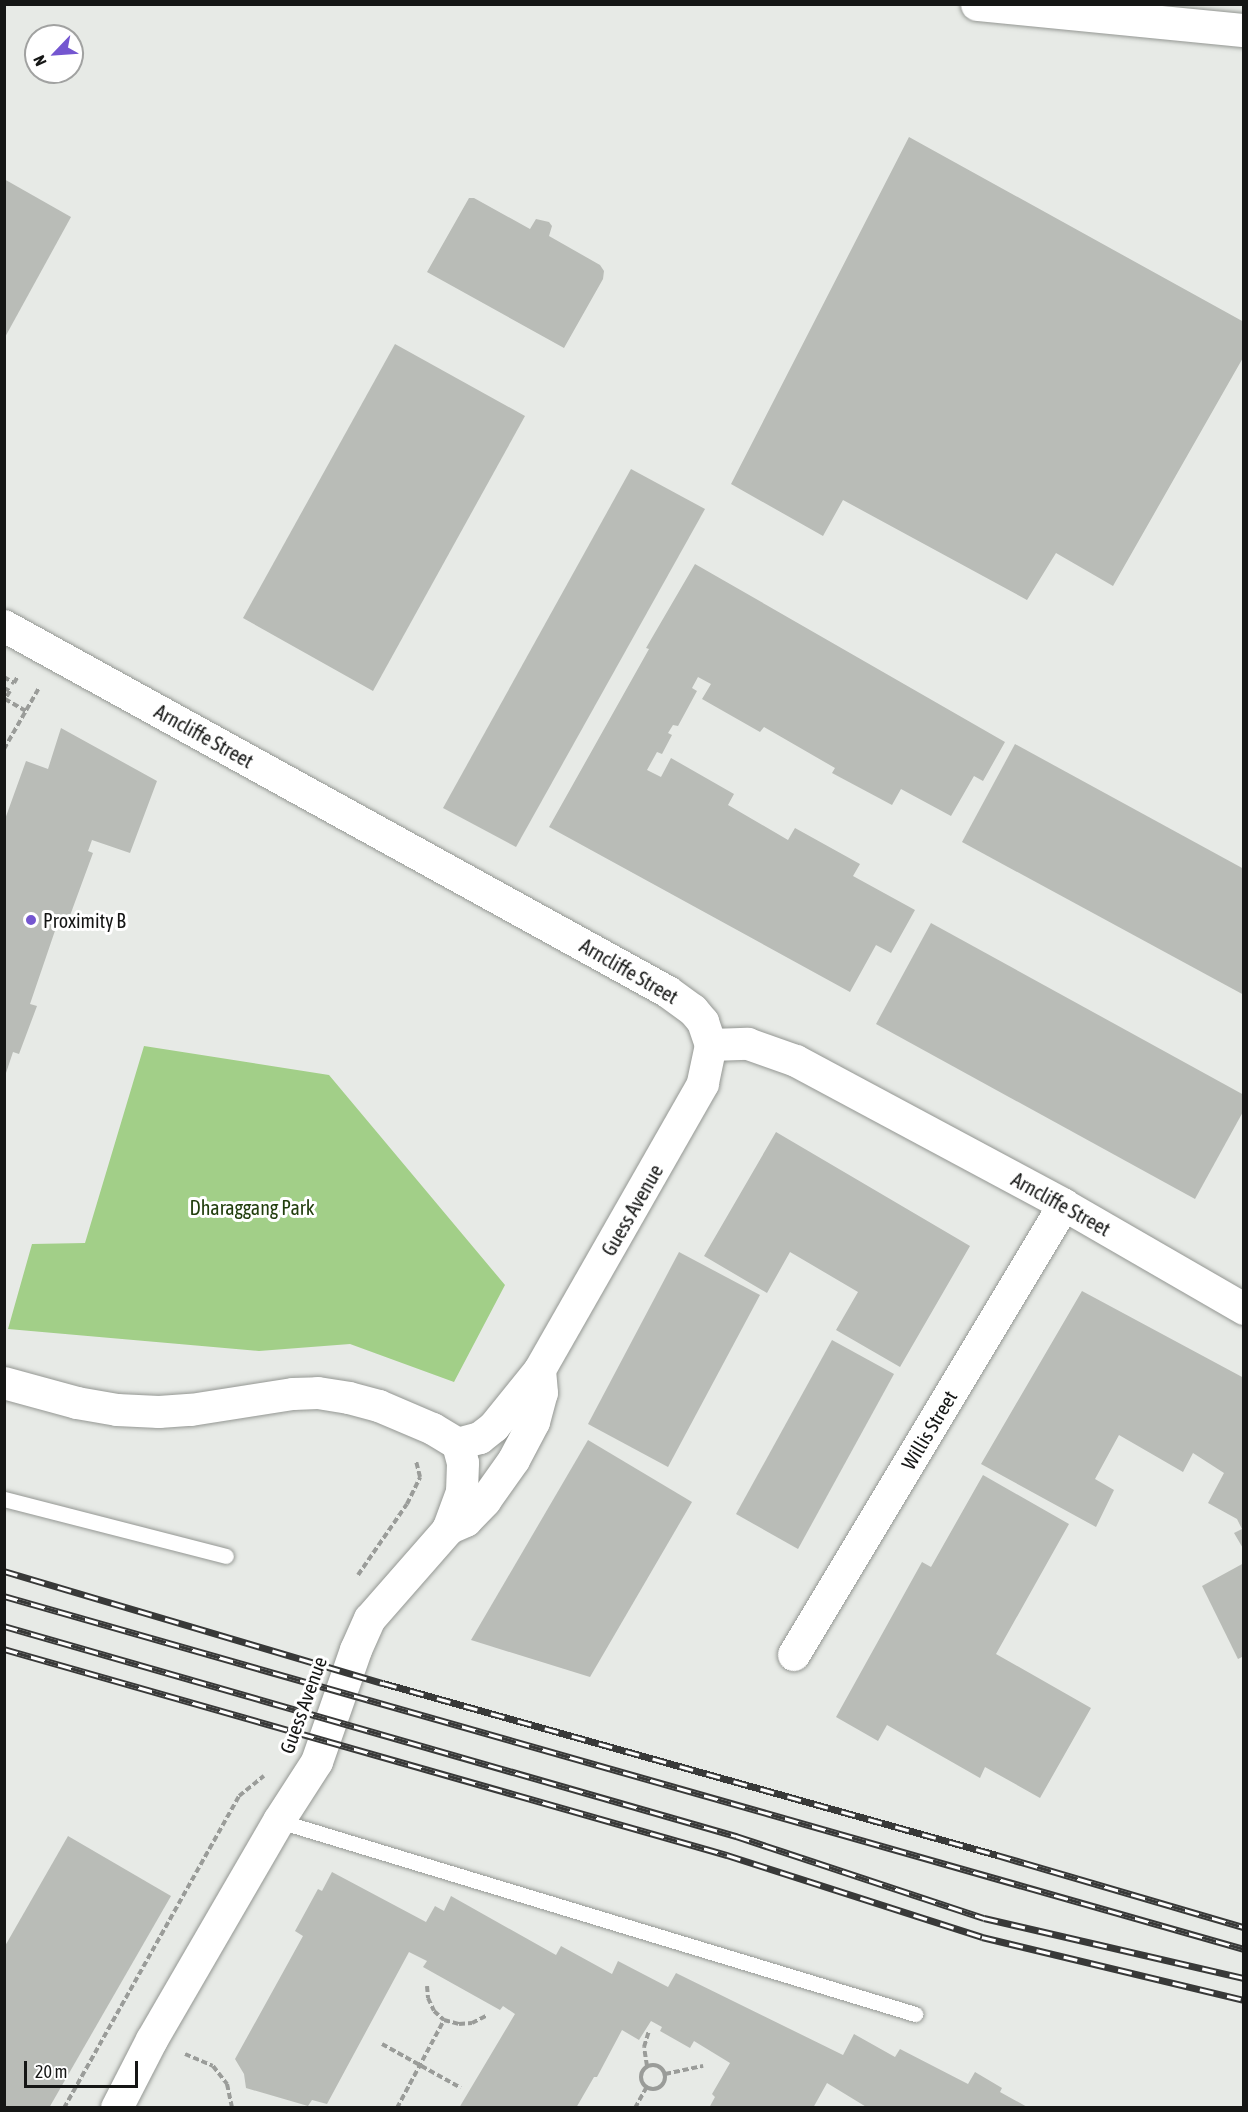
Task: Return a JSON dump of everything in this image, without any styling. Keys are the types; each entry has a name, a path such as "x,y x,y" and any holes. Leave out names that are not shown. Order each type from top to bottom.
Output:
{"highway":[{"path":"986,5 1244,30"}],"street":[{"name":"Arncliffe Street","path":"4,626 668,992 693,1010 703,1022 711,1045 748,1044 796,1061 1064,1205 1244,1309"},
{"name":"Guess Avenue","path":"117,2108 152,2040 279,1821 317,1762 356,1650 370,1619 448,1530 462,1492 463,1463 458,1444 473,1441 494,1427 540,1370 703,1084 711,1045"},
{"name":"Willis Street","path":"794,1655 1064,1205"},
{"name":"Guess Avenue","path":"448,1530 466,1521 485,1501 514,1461 534,1422 542,1392 540,1370"},
{"path":"4,1383 77,1403 117,1410 159,1412 191,1410 293,1394 318,1393 379,1406 433,1429 458,1444"}],"lane":[{"path":"4,1499 226,1556"},
{"path":"279,1821 915,2014"}],"path":[{"path":"4,677 14,683 18,676"},
{"path":"4,688 10,691 5,699 26,711"},
{"path":"4,749 39,688"},
{"path":"355,1579 407,1504 420,1477 416,1460 410,1455"},
{"name":"Guess Avenue","path":"64,2108 239,1796 272,1770"},
{"path":"428,1986 428,1998 434,2011 444,2020 459,2024 472,2023 486,2016"},
{"path":"397,2108 444,2020"},
{"path":"647,2066 644,2047 649,2031"},
{"path":"152,2040 213,2066 227,2084 232,2108"},
{"path":"382,2044 461,2088"},
{"path":"646,2088 640,2080 640,2073 647,2066 658,2065 665,2074"},
{"path":"665,2074 703,2066"},
{"path":"646,2088 662,2086 665,2074"},
{"path":"635,2108 646,2088"}],"green space":[{"name":"Dharaggang Park","path":"144,1046 329,1075 505,1285 454,1382 350,1344 259,1351 8,1329 32,1244 85,1243"}],"building":[{"path":"909,137 1244,322 1244,356 1113,586 1056,553 1027,600 843,500 823,536 731,484"},
{"path":"4,179 71,217 4,339"},
{"path":"469,198 474,198 530,229 536,219 549,222 552,226 549,236 600,265 604,271 603,279 564,348 427,272"},
{"path":"395,344 525,416 373,691 243,618"},
{"path":"631,469 705,509 516,847 443,808"},
{"path":"695,564 1005,742 983,781 974,776 951,816 901,789 892,805 832,773 835,768 764,727 760,732 702,699 711,684 698,677 692,688 697,691 678,726 673,725 668,733 672,735 662,754 657,752 647,770 661,777 671,758 734,794 728,805 788,840 795,828 860,864 853,876 915,910 891,953 876,945 850,992 549,827 649,649 646,648"},
{"name":"Proximity B","path":"61,728 157,781 130,853 92,840 88,851 93,853 68,921 59,919 30,1004 37,1006 19,1054 13,1052 5,1076 4,822 26,761 48,769"},
{"path":"1015,744 1244,869 1244,995 962,842"},
{"path":"931,923 1244,1095 1244,1110 1195,1199 876,1024"},
{"path":"776,1132 970,1246 900,1367 836,1330 858,1292 790,1252 767,1293 704,1256"},
{"path":"679,1252 760,1295 668,1467 588,1424"},
{"path":"1082,1291 1244,1378 1244,1550 1234,1533 1242,1529 1237,1519 1208,1503 1224,1473 1193,1453 1183,1472 1119,1435 1095,1479 1114,1490 1096,1527 981,1464"},
{"path":"832,1340 894,1374 798,1549 736,1514"},
{"path":"588,1440 692,1502 590,1677 471,1640"},
{"path":"983,1475 1069,1524 996,1654 1091,1708 1040,1798 985,1767 980,1778 887,1725 878,1741 836,1717 922,1562 931,1567"},
{"path":"1244,1563 1244,1656 1238,1659 1202,1586"},
{"path":"68,1836 171,1896 49,2108 5,2108 5,1946"},
{"path":"332,1872 426,1922 435,1906 444,1911 451,1896 556,1955 561,1946 612,1974 618,1961 668,1987 676,1973 843,2055 854,2034 895,2057 900,2049 968,2084 975,2072 1002,2088 1000,2092 1029,2108 868,2108 827,2083 813,2108 709,2108 715,2097 712,2094 730,2063 694,2041 690,2048 660,2031 662,2027 651,2021 639,2040 622,2030 597,2077 594,2077 576,2108 459,2108 515,2014 503,2006 500,2010 423,1967 427,1961 409,1952 327,2104 312,2100 308,2106 246,2088 244,2074 235,2059 303,1936 295,1931 318,1889 322,1891"}],"railway":[{"path":"4,1571 383,1683 997,1855 1244,1927"},
{"path":"4,1596 1244,1949"},
{"path":"4,1626 736,1836 984,1918 1244,1978"},
{"path":"4,1649 727,1855 982,1937 1244,2000"}],"place":[{"name":"Proximity B","path":"31,920"}]}
